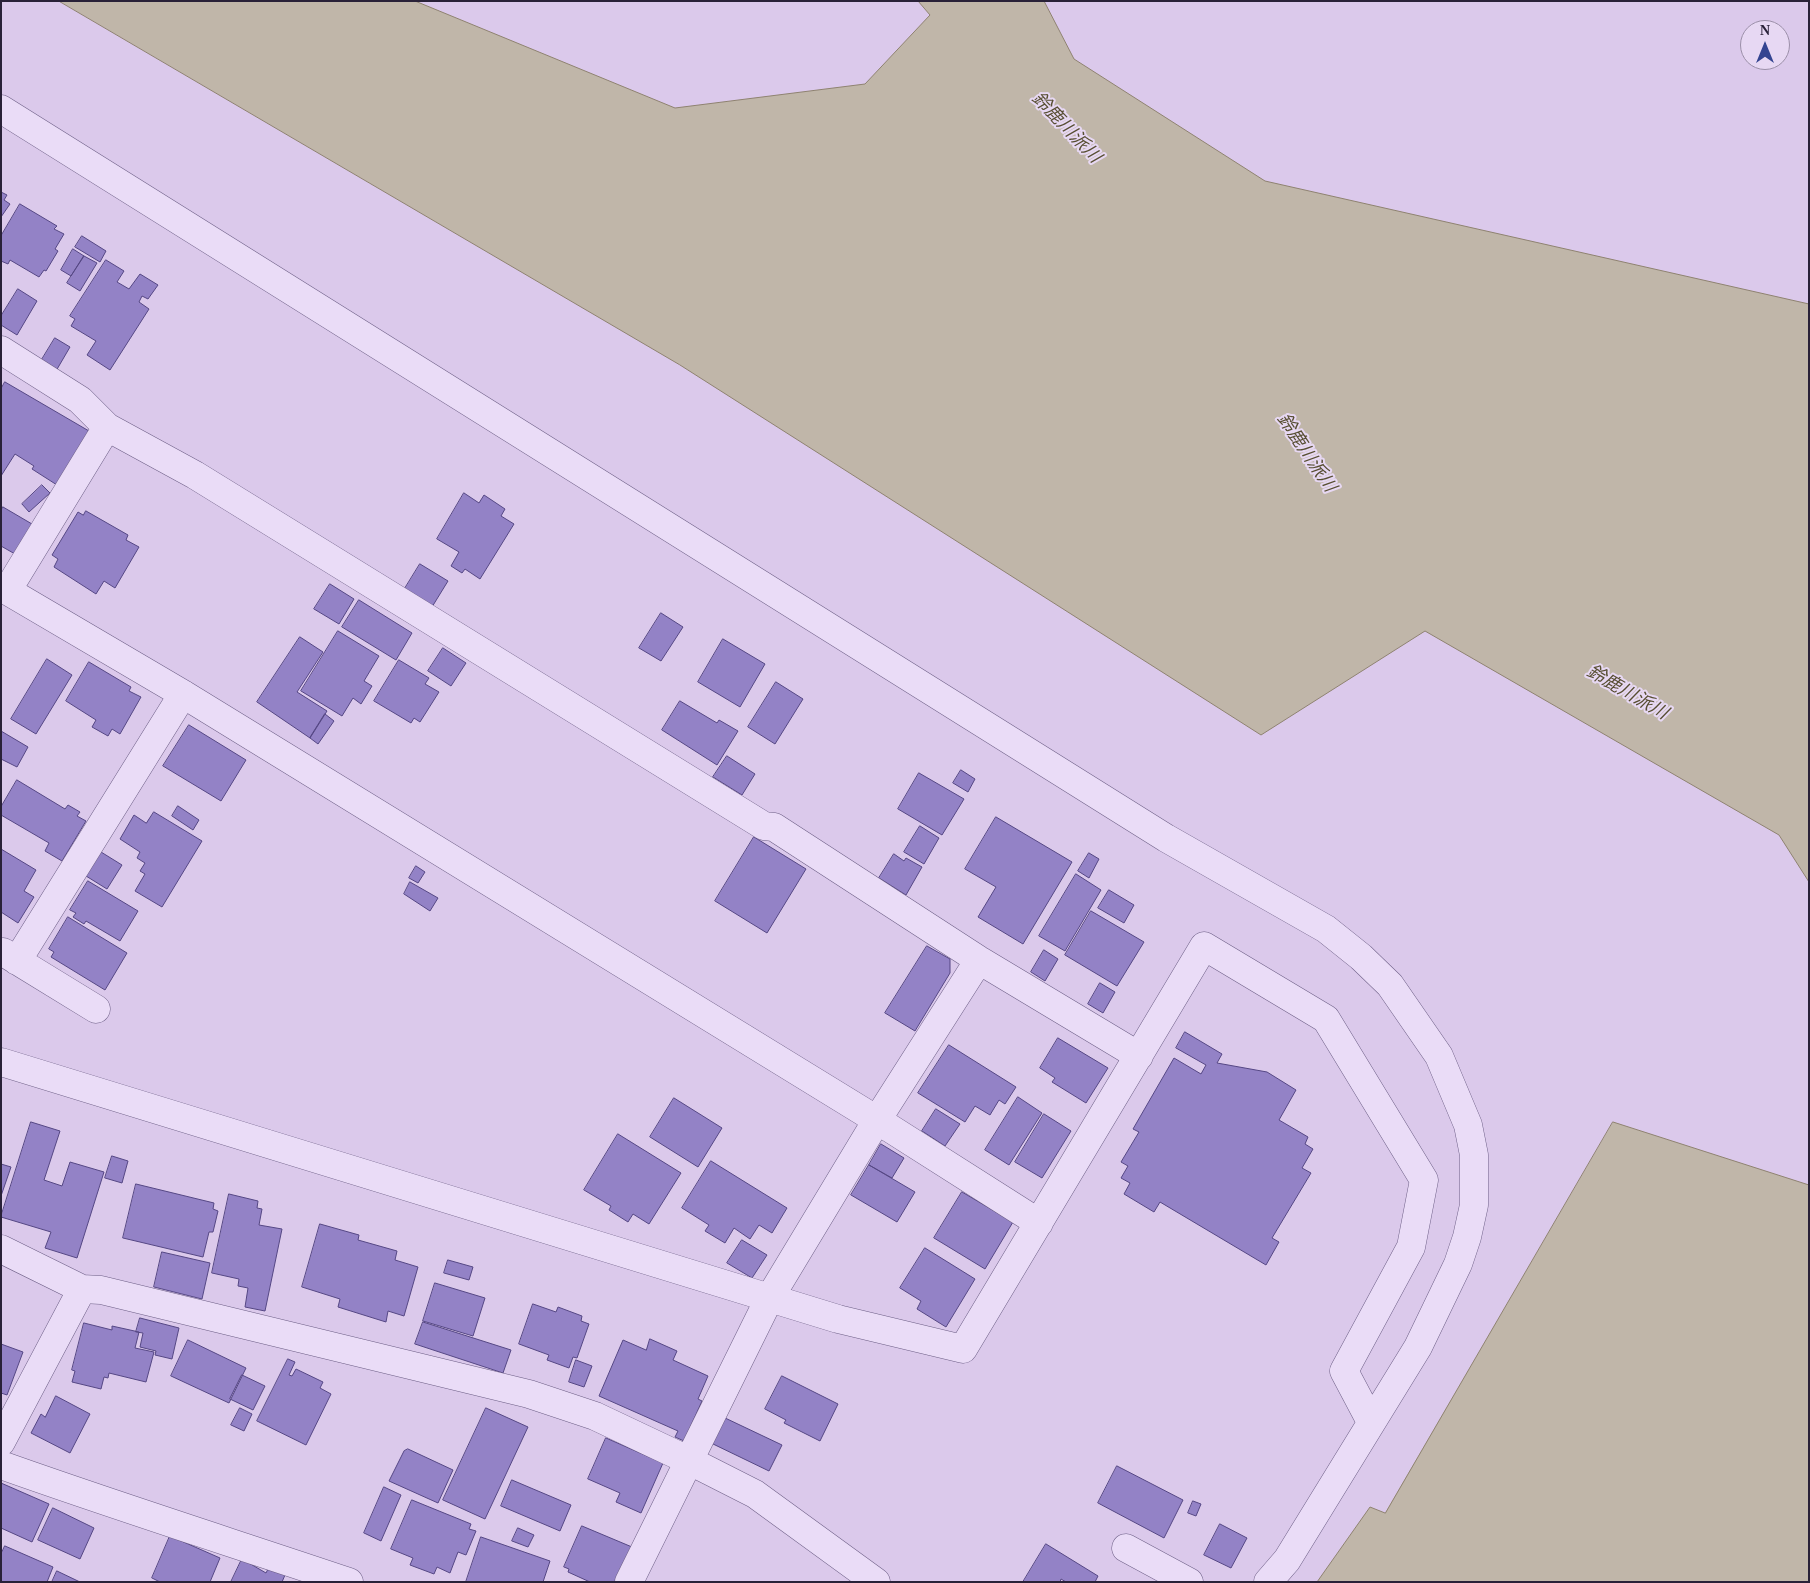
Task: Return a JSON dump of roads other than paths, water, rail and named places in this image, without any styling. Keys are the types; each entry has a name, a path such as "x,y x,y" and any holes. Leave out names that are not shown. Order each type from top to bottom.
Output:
{"street":[{"path":"1,109 1166,838 1326,929 1361,957 1390,984 1439,1056 1468,1125 1474,1155 1474,1205 1458,1264 1418,1347 1287,1560 1268,1582"},
{"path":"1,350 80,400 107,427 195,475 764,826 774,827 979,960 1139,1056"},
{"path":"107,427 5,595 183,694 877,1120 1038,1223"},
{"path":"96,1009 9,956 183,694"},
{"path":"1,1062 838,1319 963,1349 1204,946 1326,1019 1424,1180 1410,1247 1344,1370 1371,1422"},
{"path":"628,1582 769,1298 877,1120 979,960"},
{"path":"1,1249 82,1289 101,1290 529,1394 595,1416 755,1494 876,1582"},
{"path":"1,1442 82,1289"},
{"path":"1,1465 114,1506 166,1520 349,1582"},
{"path":"1126,1548 1189,1582"}],"water":[{"name":"鈴鹿川派川","path":"59,1 415,1 675,108 865,84 930,15 918,1 1044,1 1074,59 1265,181 1809,304 1809,882 1779,835 1425,631 1261,735 680,365"},
{"path":"1613,1122 1809,1185 1809,1582 1317,1582 1370,1507 1385,1513"}]}
